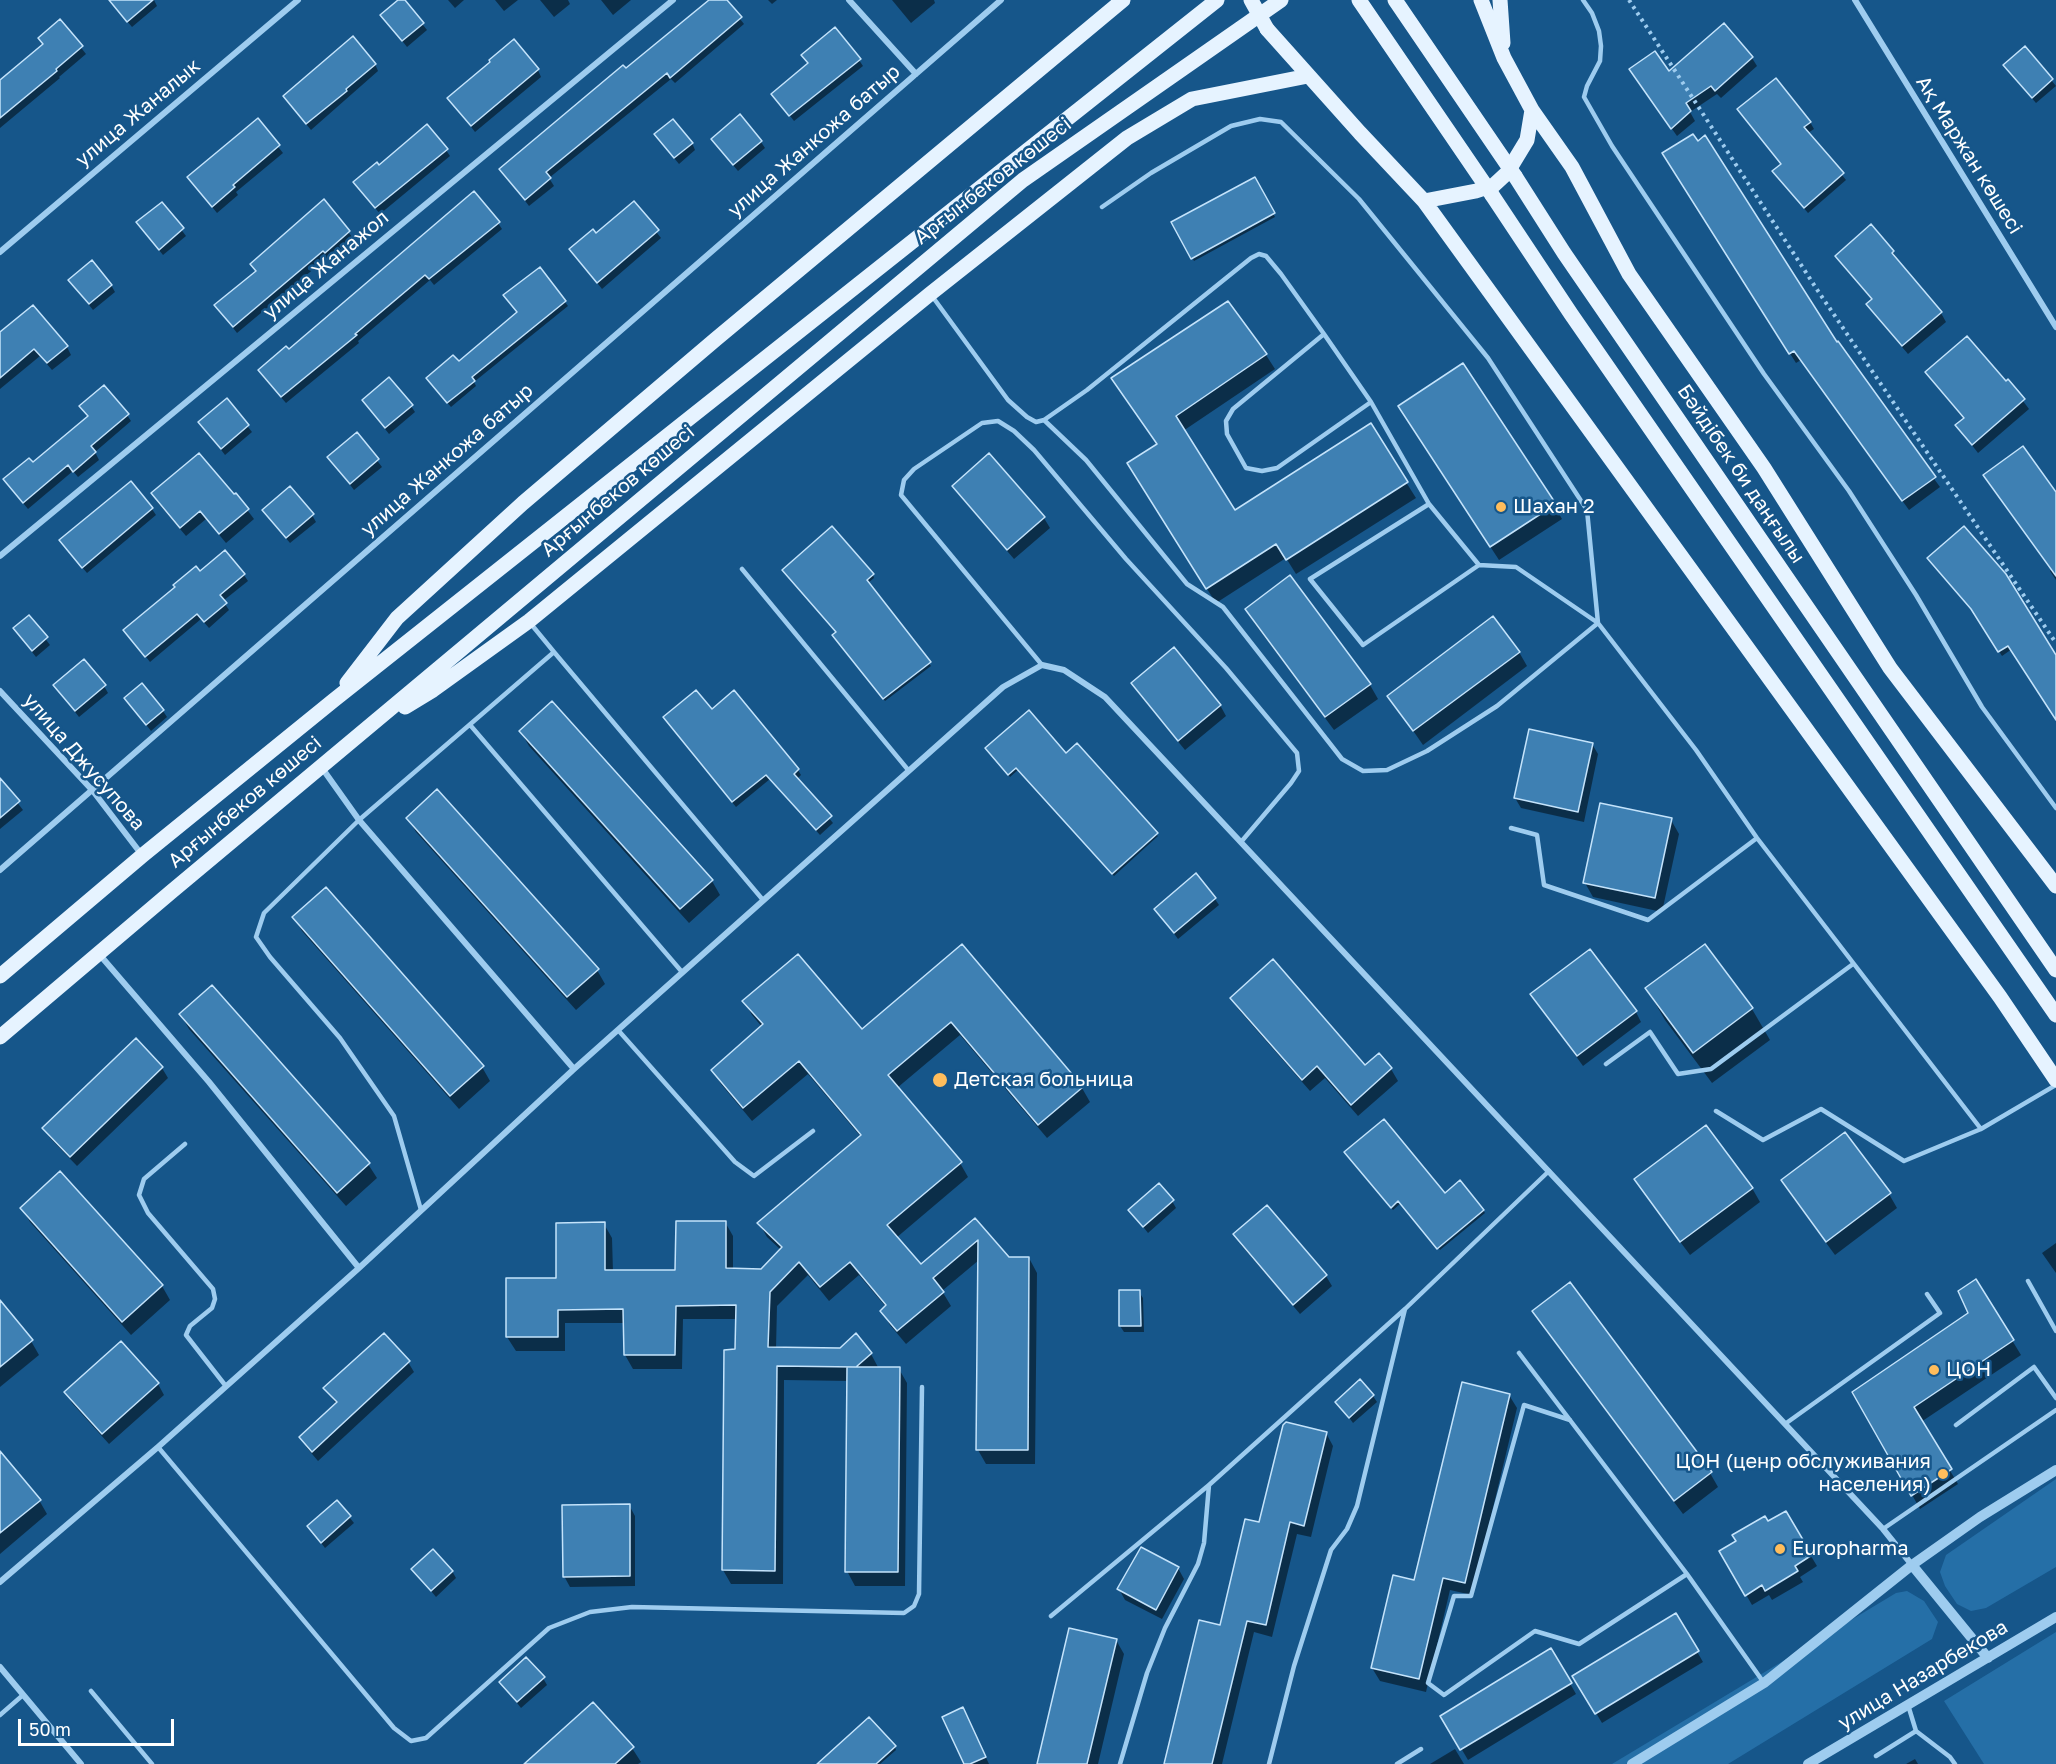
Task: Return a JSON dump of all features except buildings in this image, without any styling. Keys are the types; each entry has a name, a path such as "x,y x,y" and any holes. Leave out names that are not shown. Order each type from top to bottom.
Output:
{"main road":[{"path":"334,700 397,618 523,503 1123,0"},
{"name":"Арғынбеков көшесі","path":"0,976 143,855 334,700 1217,0"},
{"path":"1251,0 1267,29 1424,201 2000,997 2056,1080"},
{"name":"Арғынбеков көшесі","path":"0,1037 1023,180 1281,0"},
{"path":"1359,0 1571,314 2056,1015"},
{"name":"Бәйдібек би даңғылы","path":"1395,0 1515,176 1564,253 2056,970"},
{"path":"1481,0 1504,58 1532,111 1572,167 1629,274 1764,468 1890,668 2056,886"},
{"path":"1500,0 1504,58"},
{"path":"368,728 433,690 529,621 930,294 1127,138 1192,99 1308,76"},
{"path":"1424,201 1476,191 1494,185 1507,173 1527,140 1532,111"}],"street":[{"name":"улица Жаналык","path":"0,252 298,0"},
{"name":"улица Жанажол","path":"0,556 673,0"},
{"path":"849,0 916,74"},
{"name":"улица Жанкожа батыр","path":"0,870 1001,0"},
{"name":"Ақ Маржан көшесі","path":"1855,0 2056,327"},
{"path":"0,1582 158,1447 359,1268 681,972 1003,687 1042,665 1064,670 1105,697 1883,1529 1988,1658"},
{"name":"улица Джусупова","path":"0,691 93,791 143,855"},
{"path":"321,766 359,820 574,1069"},
{"path":"99,954 209,1082 359,1268"},
{"path":"1632,1764 1764,1683 1912,1565 1980,1517 2056,1470"},
{"name":"улица Назарбекова","path":"1808,1764 2056,1617"},
{"path":"0,1667 81,1764"}],"lane":[{"path":"1583,0 1596,22 1601,46 1600,61 1584,97 1612,146 1764,374 1855,501 1916,595 1982,707 2056,808"},
{"path":"1102,207 1150,173 1231,126 1260,119 1281,122 1359,199 1488,358 1587,510 1598,624"},
{"path":"930,294 1008,400 1036,422 1044,420 1087,390 1251,258 1259,254 1266,256 1371,402 1429,504 1479,565"},
{"path":"1324,334 1233,409 1226,422 1227,434 1246,468 1262,471 1277,468 1371,402"},
{"path":"1044,420 1086,460 1187,584 1223,607 1342,759 1363,771 1387,771 1427,751 1497,706 1598,624"},
{"path":"1042,665 901,495 904,480 914,469 982,423 998,421 1014,431 1034,450 1126,559 1226,668 1297,753 1299,771 1241,842"},
{"path":"1429,504 1310,579 1363,645 1479,565 1515,567 1598,624 1696,750 1757,838 1981,1129"},
{"path":"742,569 909,771"},
{"path":"529,621 763,900"},
{"path":"421,1210 394,1116 340,1038 270,957 256,937 264,913 359,820 471,726 554,652"},
{"path":"471,726 681,972"},
{"path":"1511,828 1537,835 1544,885 1648,920 1757,838"},
{"path":"1606,1064 1650,1032 1678,1074 1711,1069 1853,964"},
{"path":"618,1030 735,1162 754,1176 813,1131"},
{"path":"1716,1111 1763,1140 1821,1109 1904,1161 1981,1129 2056,1085"},
{"path":"185,1144 144,1179 139,1195 148,1213 213,1289 215,1299 212,1308 190,1326 186,1335 225,1385"},
{"path":"1051,1616 1209,1485 1406,1309 1549,1171"},
{"path":"2028,1281 2056,1331"},
{"path":"1785,1424 1941,1313 1927,1294"},
{"path":"1269,1764 1294,1666 1330,1550 1347,1529 1357,1506 1406,1309"},
{"path":"1519,1353 1687,1574 1764,1683"},
{"path":"1956,1425 2034,1367 2056,1398"},
{"path":"158,1447 394,1728 411,1741 426,1738 549,1628 590,1612 632,1607 904,1613 914,1606 919,1594 922,1388"},
{"path":"1570,1420 1524,1405 1471,1596 1454,1596 1428,1683 1444,1695 1535,1631 1579,1644 1687,1574"},
{"path":"1883,1529 2056,1410"},
{"path":"1120,1764 1147,1673 1166,1628 1198,1564 1204,1543 1209,1485"},
{"path":"91,1691 152,1764"},
{"path":"0,1715 23,1695"},
{"path":"1908,1705 1916,1731 1950,1757 1955,1764"},
{"path":"1876,1756 1916,1731"},
{"path":"1397,1764 1421,1749"}],"path":[{"path":"1629,0 1818,291 2056,643"}],"shaded area":[{"path":"2056,1479 2056,1567 1986,1608 1971,1611 1957,1604 1945,1586 1940,1572 1946,1555"},
{"path":"1907,1591 1924,1601 1938,1622 1932,1639 1728,1764 1612,1764 1896,1593"},
{"path":"2056,1632 2056,1764 1984,1764 1944,1701"}],"place":[{"name":"Шахан 2","path":"1501,507"},
{"name":"Детская больница","path":"940,1080"},
{"name":"ЦОН","path":"1934,1370"},
{"name":"ЦОН (ценр обслуживания населения)","path":"1943,1474"},
{"name":"Europharma","path":"1780,1549"}]}
